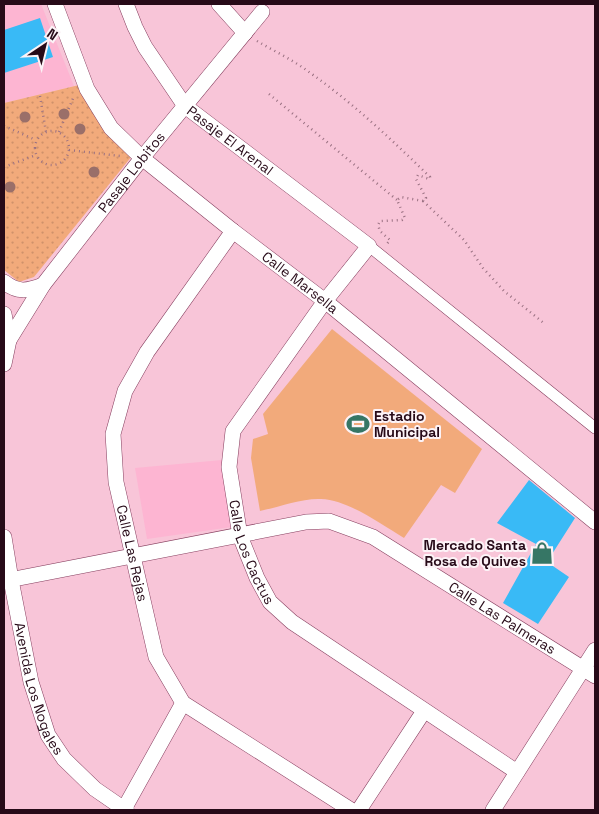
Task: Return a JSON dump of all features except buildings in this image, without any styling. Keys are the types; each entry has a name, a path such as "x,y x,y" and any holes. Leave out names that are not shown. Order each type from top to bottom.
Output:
{"street":[{"name":"Calle Marsella","path":"55,4 87,88 111,128 142,158 325,301 595,522"},
{"name":"Pasaje El Arenal","path":"126,4 145,47 185,106 370,246"},
{"path":"219,4 245,34"},
{"name":"Pasaje Lobitos","path":"9,340 43,285 142,158 262,12"},
{"name":"Calle Las Rejas","path":"233,231 147,352 125,391 113,434 116,482 156,657 183,703 351,810"},
{"path":"370,246 595,428"},
{"name":"Calle Los Cactus","path":"370,246 325,301 233,431 229,467 240,536 257,578 270,602 292,622 517,772"},
{"path":"4,282 11,288 28,290 43,285"},
{"path":"4,314 9,340 4,364"},
{"name":"Calle Las Palmeras","path":"7,581 306,522 329,520 373,537 590,672"},
{"name":"Avenida Los Nogales","path":"4,537 7,581 32,682 48,735 64,759 95,789 124,810"},
{"path":"493,810 517,772 590,672 595,650"},
{"path":"124,810 183,703"},
{"path":"359,810 424,711"}],"path":[{"path":"245,34 308,71 348,101 384,132 430,177 429,179 418,176 416,179 426,198 424,202"},
{"path":"269,94 397,200 405,218 402,220 380,221 378,225 380,231 390,240"},
{"path":"40,96 46,132"},
{"path":"59,132 74,96"},
{"path":"4,126 36,140"},
{"path":"54,130 59,132 67,139 69,144 68,155 65,160 55,165 44,163 36,155 36,140 46,132 54,130"},
{"path":"69,150 142,158"},
{"path":"4,167 36,155"},
{"path":"397,200 401,197 424,202 464,240 483,268 504,291 545,324"}],"shaded area":[{"path":"4,4 41,4 74,86 4,103"},
{"path":"79,85 103,128 114,142 132,156 34,277 19,282 4,270 4,103"},
{"name":"Estadio Municipal","path":"332,329 482,449 455,493 441,485 404,538 353,508 331,500 306,500 260,511 251,458 253,439 268,434 263,414"},
{"path":"222,460 232,527 147,539 135,468"}],"place":[{"name":"Estadio Municipal","path":"358,424"},
{"name":"Mercado Santa Rosa de Quives","path":"542,553"}]}
